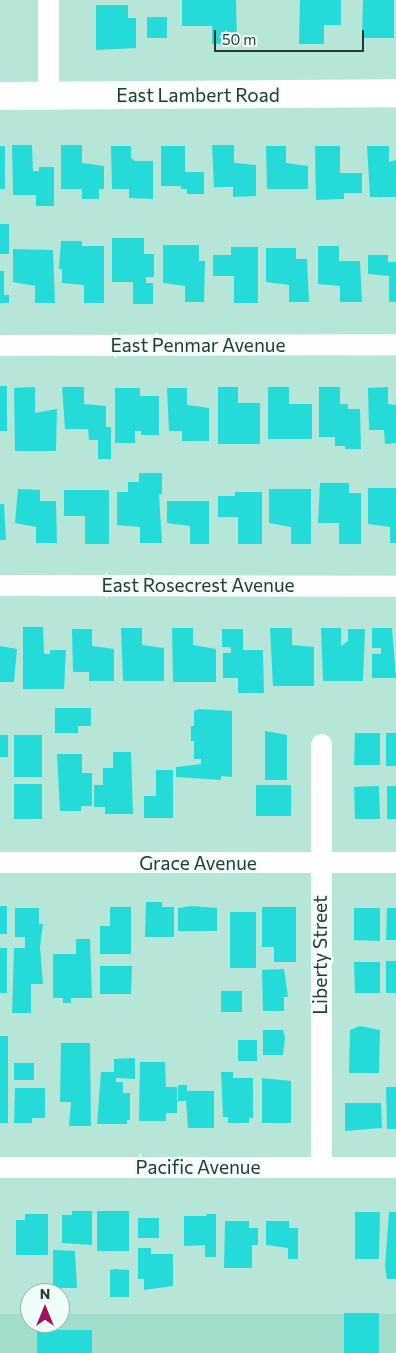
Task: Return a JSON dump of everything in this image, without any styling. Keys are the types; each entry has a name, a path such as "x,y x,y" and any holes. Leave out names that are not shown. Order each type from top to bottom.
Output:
{"main road":[{"name":"East Lambert Road","path":"0,96 396,94"}],"street":[{"path":"48,0 48,96"},
{"name":"East Penmar Avenue","path":"0,345 396,344"},
{"name":"East Rosecrest Avenue","path":"0,585 396,586"},
{"name":"Liberty Street","path":"321,744 321,1167"},
{"name":"Grace Avenue","path":"0,862 396,862"},
{"name":"Pacific Avenue","path":"0,1167 396,1167"}],"shaded area":[{"path":"0,1314 20,1314 20,1333 70,1333 70,1314 396,1314 396,1353 0,1353"}],"building":[{"path":"182,0 236,0 237,44 212,44 212,26 182,26"},
{"path":"300,0 341,0 341,25 324,25 324,44 299,44"},
{"path":"363,0 394,0 394,38 362,38"},
{"path":"96,5 128,5 128,18 136,18 136,48 96,50"},
{"path":"147,17 167,17 167,38 147,38"},
{"path":"12,145 32,145 33,171 39,171 39,167 54,167 54,206 36,206 36,195 13,195"},
{"path":"61,145 82,145 82,163 104,166 104,189 99,189 99,199 82,199 82,189 61,189"},
{"path":"212,145 234,145 234,163 256,165 256,196 233,197 233,187 214,187"},
{"path":"0,146 5,146 5,189 0,189"},
{"path":"111,146 131,146 131,158 135,161 153,161 153,199 129,198 129,189 112,189"},
{"path":"161,146 185,146 185,172 204,172 204,194 187,194 187,189 181,189 181,186 161,186"},
{"path":"266,146 286,146 286,163 308,166 308,189 267,189"},
{"path":"315,146 340,146 340,173 362,173 362,193 344,193 344,199 316,200"},
{"path":"367,146 389,146 389,162 396,160 396,197 370,197"},
{"path":"0,224 9,224 9,254 0,254"},
{"path":"112,238 144,238 144,254 154,254 154,277 146,277 146,283 153,283 153,304 133,304 133,282 112,282"},
{"path":"61,241 82,241 82,246 104,246 104,303 84,303 84,285 62,283 62,269 59,269"},
{"path":"163,245 199,245 199,261 205,261 204,302 185,302 185,286 163,283"},
{"path":"318,246 339,246 339,261 360,261 362,302 340,302 340,286 318,284"},
{"path":"231,247 258,247 258,303 234,303 234,276 213,276 213,255 231,255"},
{"path":"266,248 296,248 296,259 307,259 309,302 289,302 289,285 266,282"},
{"path":"13,249 53,250 55,303 35,303 35,286 13,282"},
{"path":"368,255 388,255 388,262 396,262 396,302 389,302 389,276 368,274"},
{"path":"0,271 4,271 4,295 9,295 9,303 0,303"},
{"path":"0,386 7,386 7,431 0,431"},
{"path":"35,387 35,413 57,409 56,451 15,451 14,388"},
{"path":"62,387 84,387 84,404 106,406 106,427 111,427 111,459 98,459 98,440 89,440 88,429 65,429"},
{"path":"218,387 238,387 238,403 260,403 260,444 218,444"},
{"path":"268,387 289,387 289,404 312,404 312,439 268,439"},
{"path":"319,387 340,387 340,404 348,404 348,409 360,409 361,449 345,449 345,446 335,446 335,437 319,437"},
{"path":"388,387 388,404 396,405 396,443 385,444 384,430 369,430 368,388"},
{"path":"115,388 140,388 140,396 159,396 159,435 141,435 141,431 135,431 135,443 115,443"},
{"path":"167,388 187,388 187,405 209,408 209,441 182,441 182,431 169,431"},
{"path":"139,473 162,473 162,494 159,494 162,543 140,543 140,527 117,525 117,492 128,492 128,482 139,482"},
{"path":"320,483 349,483 349,493 361,493 361,544 339,544 339,523 318,523"},
{"path":"368,488 396,488 396,543 390,543 390,527 368,524"},
{"path":"18,489 40,490 40,501 56,501 57,543 36,543 36,527 15,523"},
{"path":"269,489 311,489 311,544 291,544 291,527 269,523"},
{"path":"64,490 109,490 109,544 85,544 85,516 64,516"},
{"path":"235,492 262,492 262,544 238,544 238,517 218,517 218,496 235,496"},
{"path":"167,501 209,501 209,544 190,544 190,526 167,523"},
{"path":"0,504 4,504 6,540 0,540"},
{"path":"23,627 43,627 44,654 50,654 50,650 66,650 64,689 23,689"},
{"path":"121,628 142,628 142,645 164,648 164,681 123,681"},
{"path":"172,628 193,628 193,645 216,649 216,682 173,682"},
{"path":"270,628 292,628 292,645 314,647 314,686 273,686"},
{"path":"321,628 341,628 341,646 348,641 348,629 365,629 363,681 323,681"},
{"path":"372,628 392,628 396,678 372,678 372,654 381,654 381,648 372,648"},
{"path":"72,629 92,629 92,646 114,649 114,681 89,681 89,672 73,672"},
{"path":"222,629 243,629 243,650 263,650 264,693 238,693 238,678 223,678 223,653 231,653 231,647 222,647"},
{"path":"0,646 17,649 14,682 0,682"},
{"path":"55,708 91,708 91,726 78,726 78,733 55,733"},
{"path":"199,709 232,711 232,777 221,776 221,780 176,777 176,767 201,764 201,759 194,759 194,741 191,741 194,711"},
{"path":"265,731 287,735 287,780 265,780"},
{"path":"355,733 380,733 380,765 354,765"},
{"path":"386,733 396,733 396,766 386,766"},
{"path":"0,735 8,735 8,757 0,757"},
{"path":"14,735 42,735 42,777 14,777"},
{"path":"113,752 131,752 133,814 105,814 105,807 94,807 94,785 103,785 103,768 113,768"},
{"path":"57,754 82,754 82,773 92,773 92,806 81,806 81,811 60,811"},
{"path":"156,770 173,770 173,818 144,818 144,796 156,796"},
{"path":"14,784 42,784 42,819 14,819"},
{"path":"256,785 291,785 291,816 256,816"},
{"path":"379,786 380,819 355,819 354,787"},
{"path":"387,786 396,786 396,819 387,819"},
{"path":"146,902 162,902 162,907 174,907 174,937 145,937"},
{"path":"0,906 7,906 7,934 0,934"},
{"path":"191,906 217,908 217,931 178,931 178,908"},
{"path":"110,907 131,907 131,954 100,954 100,926 110,926"},
{"path":"262,907 296,907 296,962 274,962 274,947 262,947"},
{"path":"15,908 39,908 39,924 43,924 40,947 43,984 31,984 31,1013 12,1013 14,948 25,948 25,937 15,937"},
{"path":"354,908 380,908 380,941 354,940"},
{"path":"387,908 396,908 396,940 386,940"},
{"path":"230,912 256,912 256,968 230,968"},
{"path":"76,939 90,939 92,998 71,998 71,1003 63,1003 63,998 53,998 53,954 76,954"},
{"path":"0,948 7,948 7,993 0,993"},
{"path":"386,961 396,961 396,993 386,993"},
{"path":"354,962 380,962 380,993 355,993"},
{"path":"100,966 132,966 131,994 100,994"},
{"path":"284,969 288,997 284,997 284,1011 263,1011 262,970"},
{"path":"221,991 242,991 242,1012 221,1012"},
{"path":"360,1026 380,1030 379,1073 349,1073 350,1030"},
{"path":"263,1030 283,1030 285,1038 283,1055 263,1055"},
{"path":"0,1036 8,1036 8,1123 0,1123"},
{"path":"238,1040 257,1040 257,1061 238,1061"},
{"path":"61,1043 90,1043 91,1126 69,1126 71,1102 60,1102"},
{"path":"135,1058 135,1079 116,1078 116,1082 123,1082 123,1093 130,1093 130,1120 127,1120 127,1124 97,1124 101,1072 114,1072 114,1059"},
{"path":"140,1062 165,1062 166,1087 177,1087 177,1113 166,1113 166,1121 139,1121"},
{"path":"14,1063 34,1063 34,1080 14,1080"},
{"path":"221,1072 233,1072 233,1078 253,1078 253,1118 249,1118 249,1123 228,1123 228,1117 223,1117"},
{"path":"262,1078 291,1081 291,1123 262,1123"},
{"path":"178,1085 187,1085 187,1091 214,1091 214,1128 188,1128 186,1101 178,1101"},
{"path":"386,1087 396,1087 396,1129 387,1129"},
{"path":"15,1088 45,1088 45,1118 32,1118 32,1123 14,1123"},
{"path":"345,1103 381,1103 382,1128 345,1131"},
{"path":"72,1211 92,1211 92,1245 62,1243 62,1215 72,1215"},
{"path":"97,1211 129,1211 129,1251 97,1251"},
{"path":"355,1212 380,1212 379,1259 355,1259"},
{"path":"389,1212 396,1212 396,1279 387,1279 385,1267"},
{"path":"25,1214 48,1214 48,1255 16,1255 16,1220 25,1220"},
{"path":"206,1214 216,1214 216,1257 205,1257 205,1245 184,1246 184,1216 207,1216"},
{"path":"138,1218 159,1218 159,1238 138,1238"},
{"path":"225,1221 249,1221 249,1228 258,1228 258,1245 252,1245 252,1268 224,1268"},
{"path":"266,1221 289,1221 289,1228 298,1228 298,1259 288,1259 288,1248 266,1245"},
{"path":"138,1248 151,1248 151,1254 173,1254 173,1286 144,1290 144,1279 138,1279"},
{"path":"53,1250 75,1251 77,1288 70,1288 70,1283 53,1283"},
{"path":"110,1270 129,1270 129,1297 110,1297"},
{"path":"344,1313 379,1313 379,1353 344,1353"},
{"path":"70,1330 92,1330 92,1353 37,1353 37,1333 70,1333"}]}
